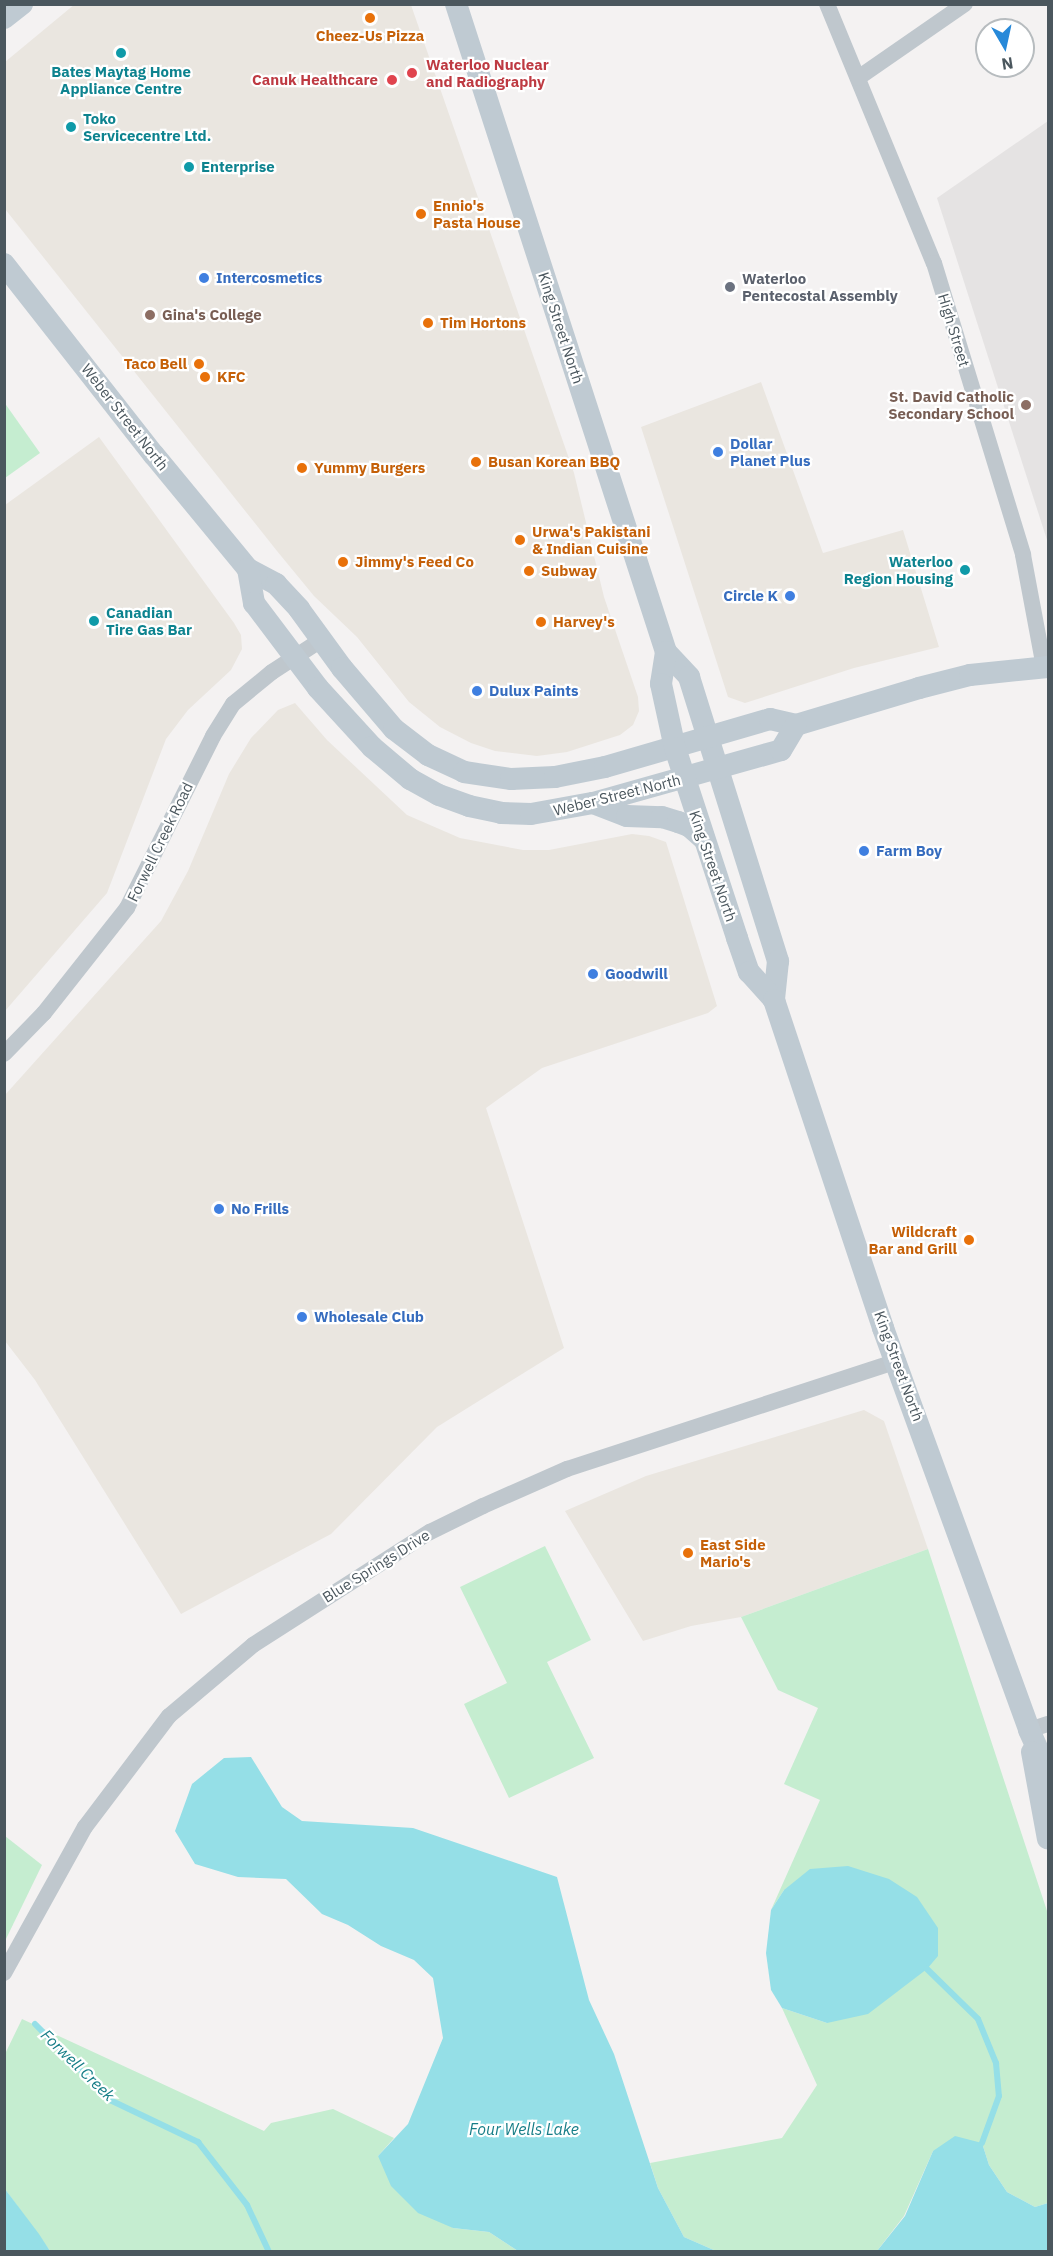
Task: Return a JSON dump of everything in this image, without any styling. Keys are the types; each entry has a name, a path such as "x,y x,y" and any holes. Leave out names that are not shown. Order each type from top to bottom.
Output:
{"main road":[{"path":"4,18 22,4"},
{"name":"King Street North","path":"456,4 666,652 689,677 778,961 774,1000"},
{"name":"Weber Street North","path":"4,264 154,455 248,569 276,584 299,609 394,729 428,755 464,772 511,779 555,777 605,767 770,719 796,725 970,675 1046,667"},
{"name":"Weber Street North","path":"248,569 254,603 318,688 387,762 439,795 469,806 501,813 531,814 593,803 657,783 684,779 781,750 796,725"},
{"name":"King Street North","path":"666,652 661,684 675,748 749,972 774,1000 883,1328 898,1361 1039,1727 1048,1772"},
{"path":"593,803 627,816 662,817 678,822 689,826 704,839"},
{"name":"King Street North","path":"1039,1727 1041,1811 1048,1839"}],"street":[{"name":"High Street","path":"827,4 934,263 1023,555 1046,667"},
{"path":"858,78 965,4"},
{"name":"Forwell Creek Road","path":"4,1054 44,1013 127,908 213,736 233,704 321,639"},
{"name":"Blue Springs Drive","path":"4,1973 85,1827 169,1716 253,1645 430,1532 494,1501 567,1469 898,1361"}],"shaded area":[{"path":"75,4 411,5 574,473 604,597 638,697 639,711 633,725 620,735 567,752 537,756 495,751 471,743 440,727 409,702 357,637 314,596 277,551 5,209 5,62"},
{"name":"St. David Catholic Secondary School","path":"1048,121 1048,543 937,198"},
{"path":"761,382 823,553 903,530 939,647 854,668 745,703 728,697 641,427"},
{"path":"99,437 234,623 241,635 242,649 231,670 188,710 166,739 107,893 5,1011 5,505"},
{"path":"295,703 327,740 407,815 460,838 523,850 549,850 632,834 649,836 666,842 717,1006 708,1013 542,1068 486,1108 564,1348 437,1427 331,1534 181,1614 35,1380 5,1341 5,1095 161,921 188,871 229,774 251,738 278,710"},
{"path":"864,1410 884,1421 928,1549 741,1617 691,1626 643,1641 565,1511 646,1476"}],"green space":[{"path":"4,402 40,453 5,478 4,478"},
{"path":"545,1546 591,1640 547,1662 594,1758 509,1798 464,1704 507,1683 460,1587"},
{"path":"928,1549 1048,1914 1048,2203 1035,2207 1007,2192 989,2165 982,2143 933,2151 904,2216 877,2251 716,2251 684,2237 658,2188 650,2163 782,2138 817,2085 782,2008 827,2023 784,1890 771,1910 820,1800 784,1784 818,1708 778,1690 741,1617"},
{"path":"5,1836 42,1865 5,1941"},
{"path":"22,2019 264,2131 271,2123 333,2109 394,2138 378,2156 453,2228 489,2232 518,2251 50,2251 5,2189 5,2054"}],"water":[{"name":"Four Wells Lake","path":"251,1757 282,1807 302,1821 413,1828 557,1877 589,2000 614,2054 658,2188 684,2237 716,2251 518,2251 489,2232 453,2228 418,2213 391,2186 378,2156 408,2124 443,2038 433,1978 414,1960 381,1946 348,1925 322,1914 286,1879 238,1877 195,1864 175,1831 192,1784 224,1758"},
{"path":"848,1866 889,1879 917,1897 938,1928 938,1956 927,1969 868,2014 827,2023 782,2008 771,1990 766,1953 771,1910 784,1890 810,1869"},
{"path":"955,2136 982,2143 989,2165 1007,2192 1035,2207 1048,2203 1048,2251 877,2251 905,2216 933,2151"},
{"path":"5,2189 39,2234 50,2251 5,2251"}],"waterway":[{"path":"927,1969 978,2019 996,2063 999,2096 982,2143"},
{"name":"Forwell Creek","path":"35,2024 110,2100 198,2142 247,2205 269,2252"}],"place":[{"name":"Cheez-Us Pizza","path":"370,18"},
{"name":"Bates Maytag Home Appliance Centre","path":"121,53"},
{"name":"Waterloo Nuclear and Radiography","path":"412,73"},
{"name":"Canuk Healthcare","path":"392,80"},
{"name":"Toko Servicecentre Ltd.","path":"71,127"},
{"name":"Enterprise","path":"189,167"},
{"name":"Ennio's Pasta House","path":"421,214"},
{"name":"Intercosmetics","path":"204,278"},
{"name":"Waterloo Pentecostal Assembly","path":"730,287"},
{"name":"Gina's College","path":"150,315"},
{"name":"Tim Hortons","path":"428,323"},
{"name":"Taco Bell","path":"199,364"},
{"name":"KFC","path":"205,377"},
{"name":"St. David Catholic Secondary School","path":"1026,405"},
{"name":"Dollar Planet Plus","path":"718,452"},
{"name":"Busan Korean BBQ","path":"476,462"},
{"name":"Yummy Burgers","path":"302,468"},
{"name":"Urwa's Pakistani & Indian Cuisine","path":"520,540"},
{"name":"Jimmy's Feed Co","path":"343,562"},
{"name":"Waterloo Region Housing","path":"965,570"},
{"name":"Subway","path":"529,571"},
{"name":"Circle K","path":"790,596"},
{"name":"Canadian Tire Gas Bar","path":"94,621"},
{"name":"Harvey's","path":"541,622"},
{"name":"Dulux Paints","path":"477,691"},
{"name":"Farm Boy","path":"864,851"},
{"name":"Goodwill","path":"593,974"},
{"name":"No Frills","path":"219,1209"},
{"name":"Wildcraft Bar and Grill","path":"969,1240"},
{"name":"Wholesale Club","path":"302,1317"},
{"name":"East Side Mario's","path":"688,1553"}]}
